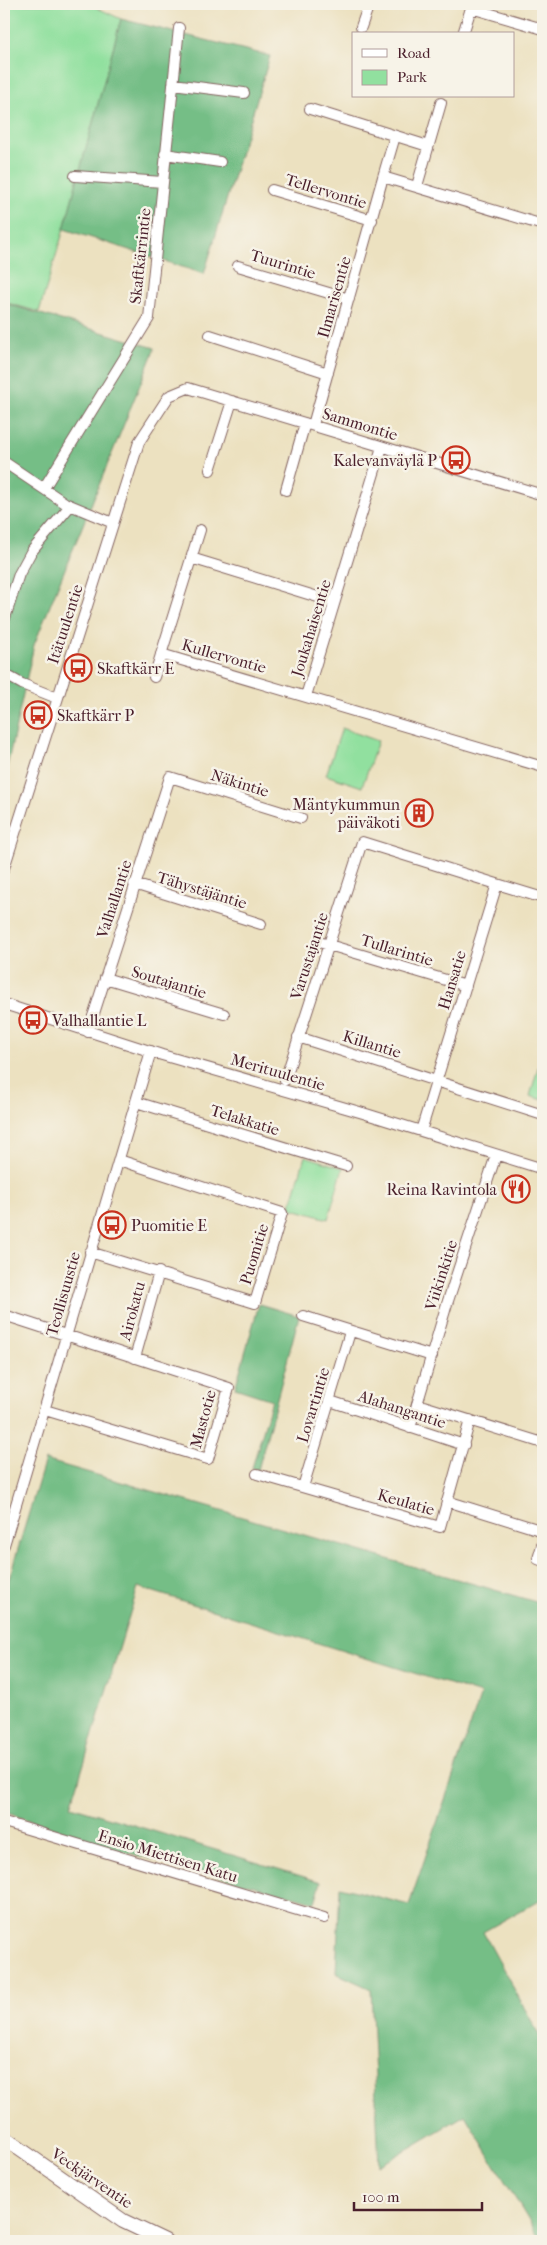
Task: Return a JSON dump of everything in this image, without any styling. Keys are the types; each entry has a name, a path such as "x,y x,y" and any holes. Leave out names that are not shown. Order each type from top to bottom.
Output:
{"main road":[{"name":"Veckjärventie","path":"4,2138 122,2221 165,2241"}],"street":[{"path":"361,27 369,4"},
{"path":"464,32 471,6 543,29"},
{"name":"Skaftkärrintie","path":"44,488 149,318 179,28"},
{"path":"173,84 244,93"},
{"path":"417,186 441,103"},
{"path":"310,109 428,146"},
{"name":"Ilmarisentie","path":"286,490 328,373 395,136"},
{"path":"165,154 220,162"},
{"path":"75,176 163,182"},
{"path":"383,177 543,224"},
{"name":"Tellervontie","path":"272,190 372,220"},
{"name":"Tuurintie","path":"238,266 349,300"},
{"path":"210,335 328,373"},
{"name":"Sammontie","path":"169,396 188,388 543,495"},
{"name":"Itätuulentie","path":"4,868 139,442 169,396"},
{"path":"210,470 232,401"},
{"name":"Joukahaisentie","path":"382,447 306,696 543,767"},
{"path":"4,462 70,506 113,522"},
{"path":"4,621 19,574 31,552 70,506"},
{"name":"Kullervontie","path":"154,677 200,530"},
{"path":"191,558 334,602"},
{"name":"Kullervontie","path":"161,654 306,696"},
{"path":"4,674 22,684 57,698"},
{"name":"Näkintie","path":"170,777 301,818"},
{"name":"Valhallantie","path":"88,1032 134,884 170,777"},
{"name":"Varustajantie","path":"285,1080 324,943 362,842 498,884"},
{"name":"Tähystäjäntie","path":"134,884 261,924"},
{"path":"498,884 543,898"},
{"name":"Hansatie","path":"421,1131 498,884"},
{"name":"Tullarintie","path":"324,943 466,986"},
{"name":"Soutajantie","path":"105,978 224,1014"},
{"name":"Merituulentie","path":"4,1004 88,1032 543,1169"},
{"name":"Killantie","path":"298,1037 543,1115"},
{"name":"Teollisuustie","path":"4,1545 151,1051"},
{"name":"Telakkatie","path":"136,1102 346,1166"},
{"name":"Viikinkitie","path":"410,1428 496,1155"},
{"name":"Puomitie","path":"90,1252 255,1303 282,1213 119,1160"},
{"name":"Airokatu","path":"135,1358 159,1272"},
{"name":"Mastotie","path":"4,1315 228,1388 208,1459 45,1410"},
{"path":"303,1316 432,1356"},
{"name":"Lovartintie","path":"303,1488 350,1332"},
{"name":"Alahangantie","path":"330,1401 464,1445"},
{"path":"417,1404 543,1443"},
{"name":"Keulatie","path":"257,1474 440,1527 470,1420"},
{"path":"447,1502 543,1532"},
{"path":"541,1560 543,1542"},
{"name":"Ensio Miettisen Katu","path":"4,1822 324,1918"}],"green space":[{"path":"4,4 89,4 121,19 64,229 39,312 4,302"},
{"path":"121,19 270,56 204,274 64,229"},
{"path":"4,303 155,348 34,645 4,780"},
{"path":"342,728 378,741 362,787 326,775"},
{"path":"543,1050 543,1100 530,1096"},
{"path":"305,1156 343,1168 328,1219 290,1208"},
{"path":"259,1304 299,1316 258,1470 252,1468 272,1400 235,1388"},
{"path":"45,1460 543,1604 543,1898 483,1932 543,2042 543,2241 541,2241 465,2115 379,2166 371,1989 336,1973 340,1887 409,1905 481,1694 138,1587 71,1806 321,1882 315,1902 121,1851 4,1812 4,1595"}],"place":[{"name":"Kalevanväylä P","path":"456,460"},
{"name":"Skaftkärr E","path":"78,668"},
{"name":"Skaftkärr P","path":"38,715"},
{"name":"Mäntykummun päiväkoti","path":"419,813"},
{"name":"Valhallantie L","path":"33,1020"},
{"name":"Reina Ravintola","path":"516,1189"},
{"name":"Puomitie E","path":"112,1225"}]}
